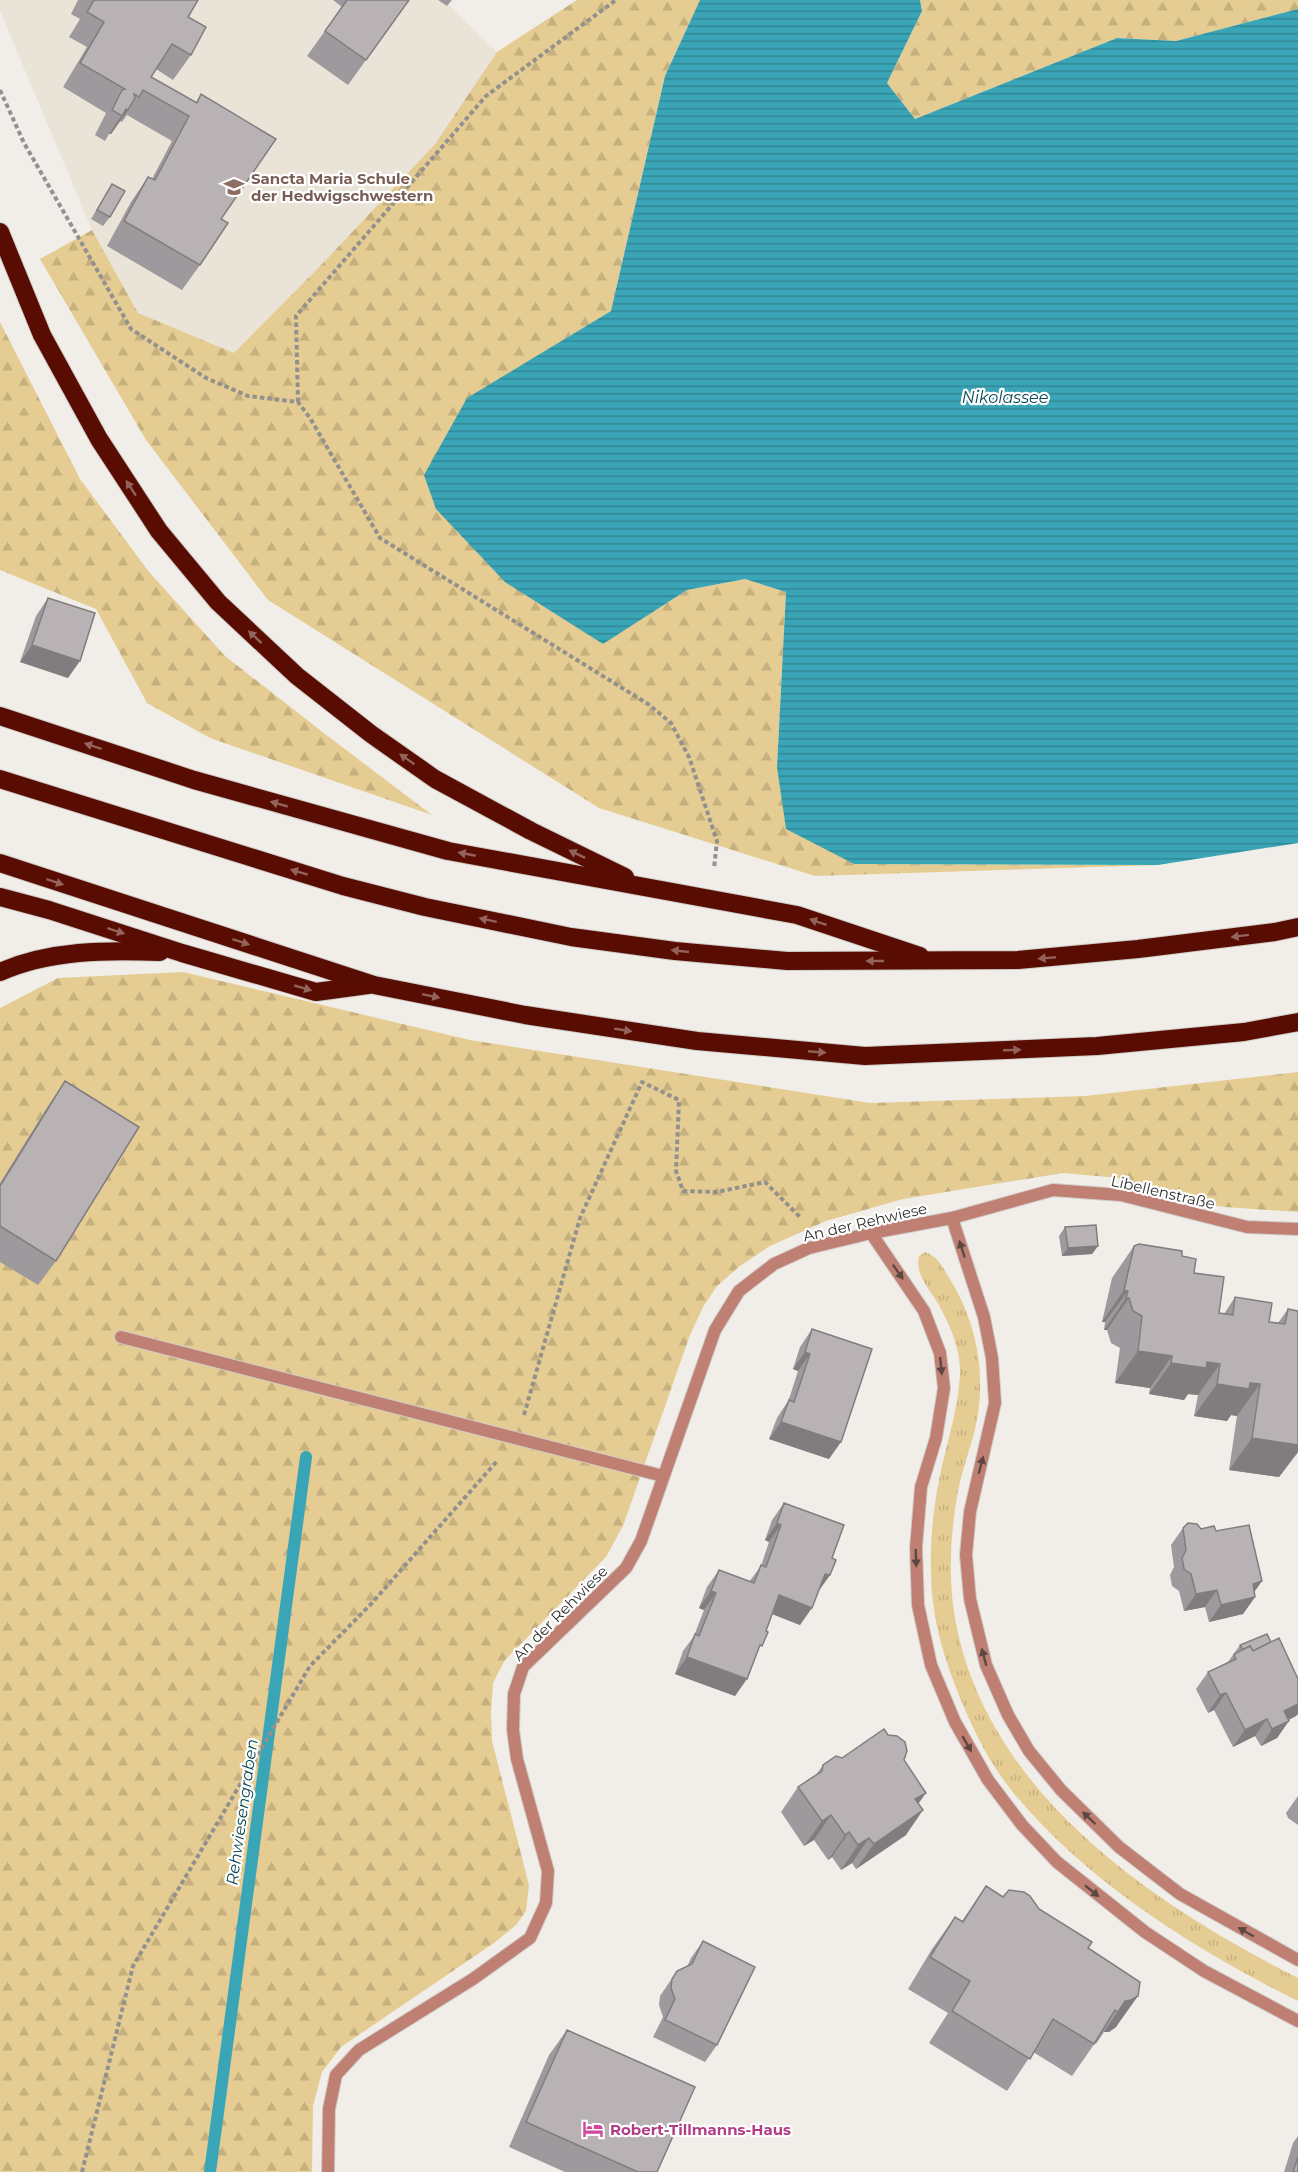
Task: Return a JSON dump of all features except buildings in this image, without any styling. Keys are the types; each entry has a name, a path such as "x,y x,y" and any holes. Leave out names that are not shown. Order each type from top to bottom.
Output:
{"highway":[{"path":"0,232 42,335 99,439 159,531 218,602 297,676 371,734 435,779 531,831 649,888"},
{"path":"0,716 194,780 448,850 797,915 933,961"},
{"path":"0,779 93,810 343,886 425,907 571,937 675,951 787,961 1018,960 1138,950 1298,927"},
{"path":"0,863 374,985 525,1016 685,1040 865,1056 1097,1046 1244,1032 1298,1022"},
{"path":"0,897 50,910 182,953 316,992 374,985"},
{"path":"0,972 24,962 106,950 182,953"}],"street":[{"name":"Libellenstraße","path":"952,1218 1053,1190 1121,1195 1247,1227 1298,1229"},
{"name":"An der Rehwiese","path":"328,2172 329,2109 336,2075 359,2050 472,1979 530,1938 546,1903 548,1871 517,1759 513,1730 514,1694 523,1667 626,1568 641,1541 715,1329 739,1292 774,1264 809,1248 871,1233 952,1218"},
{"path":"952,1218 984,1317 993,1358 994,1403 970,1512 966,1555 970,1599 986,1665 1008,1715 1029,1751 1061,1790 1119,1847 1180,1894 1298,1960"},
{"path":"871,1233 924,1311 940,1353 944,1388 936,1438 921,1487 916,1548 917,1593 931,1665 955,1722 988,1780 1022,1825 1057,1862 1094,1893 1164,1945 1204,1971 1298,2021"},
{"path":"121,1337 663,1476"}],"path":[{"path":"616,0 486,96 296,316 298,402 310,418 380,538 648,704 671,723 689,757 717,841 714,867"},
{"path":"0,90 24,143 131,329 206,378 248,396 298,402"},
{"path":"82,2172 133,1966 310,1666 371,1604 517,1438 580,1218 642,1082 680,1100 676,1171 682,1191 717,1192 765,1182 801,1218"}],"shaded area":[{"name":"Sancta Maria Schule der Hedwigschwestern","path":"0,0 444,0 497,52 435,144 234,354 138,313 92,230 0,11"}],"green space":[{"path":"577,0 700,0 665,76 611,311 467,399 602,644 687,590 745,579 786,592 777,767 853,864 1158,865 815,876 599,808 268,600 146,440 40,259 92,230 138,313 234,353 435,144 497,52"},
{"path":"920,0 1298,0 1298,9 1176,41 1117,38 915,119 887,83 922,11"},
{"path":"0,322 80,479 149,572 225,656 432,815 210,738 147,703 96,609 0,570"},
{"path":"183,972 470,1040 870,1103 1085,1096 1298,1072 1298,1212 1196,1203 1119,1178 1063,1173 903,1199 826,1221 770,1246 740,1266 717,1286 703,1307 690,1335 623,1526 606,1557 505,1660 493,1683 492,1741 529,1885 526,1911 516,1925 494,1943 341,2047 322,2072 313,2106 312,2172 0,2172 0,1008 58,978"},
{"path":"925,1252 940,1264 960,1298 974,1334 978,1353 979,1410 956,1506 951,1551 951,1582 954,1612 971,1676 999,1734 1036,1786 1081,1834 1132,1876 1186,1914 1298,1978 1298,2001 1181,1936 1107,1884 1041,1824 1003,1779 979,1740 966,1713 941,1644 931,1587 934,1514 939,1480 957,1402 960,1366 949,1325 919,1270 919,1256"}],"water":[{"name":"Nikolassee","path":"700,0 920,0 922,11 887,83 915,119 1117,38 1176,41 1298,9 1298,843 1158,865 854,864 786,829 777,767 786,592 745,579 687,590 603,644 505,582 436,509 424,475 467,398 611,311 665,76"}],"waterway":[{"name":"Rehwiesengraben","path":"210,2172 306,1457"}],"place":[{"name":"Sancta Maria Schule der Hedwigschwestern","path":"234,187"},
{"name":"Robert-Tillmanns-Haus","path":"593,2129"}]}
